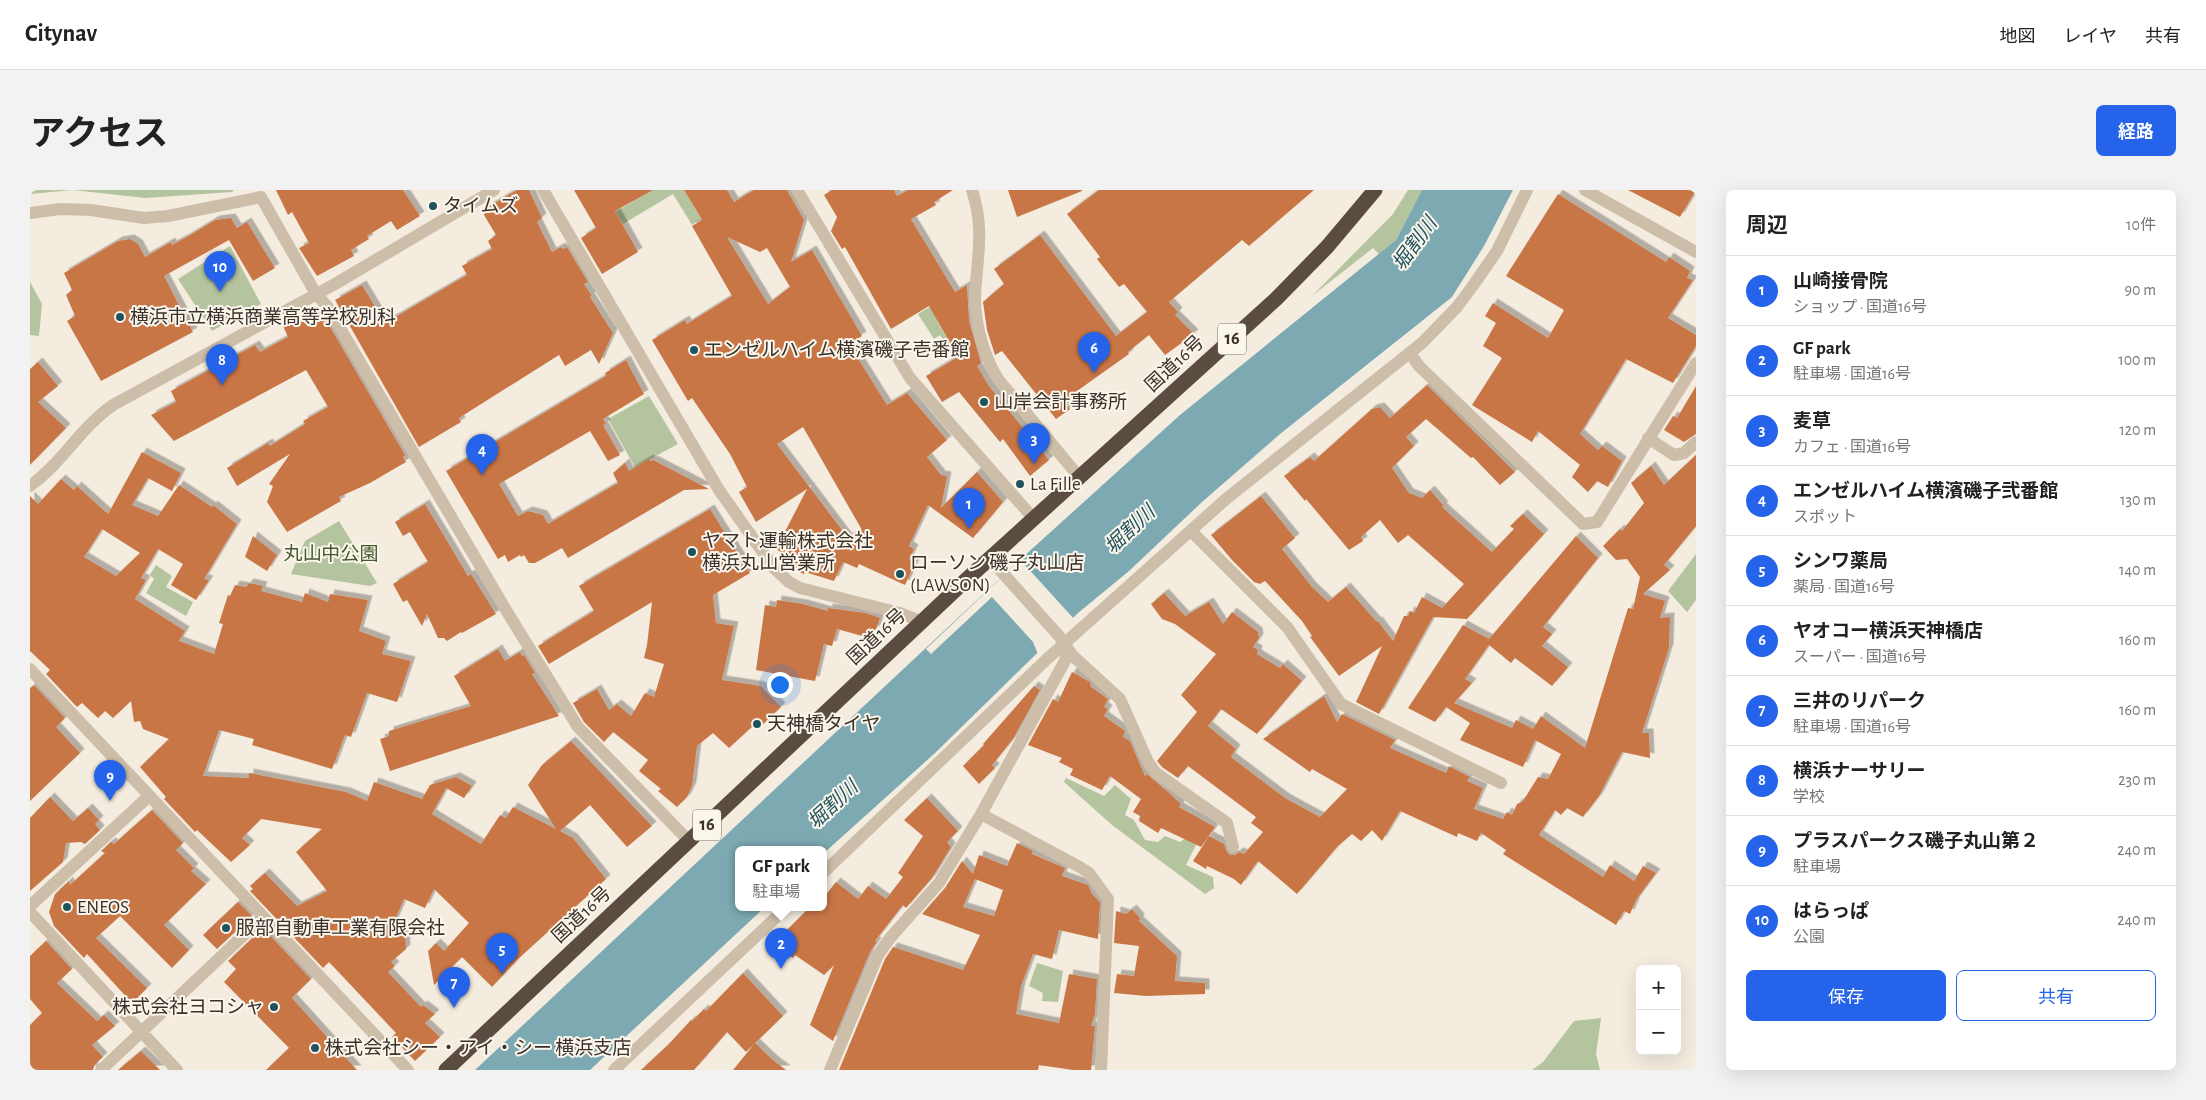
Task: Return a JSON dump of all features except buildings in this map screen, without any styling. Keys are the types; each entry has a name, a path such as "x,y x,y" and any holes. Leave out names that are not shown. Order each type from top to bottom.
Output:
{"highway":[{"name":"国道16号","path":"446,1070 990,559 1276,299 1327,248 1375,190"}],"street":[{"path":"30,486 48,473 91,422 113,405 316,294 494,190"},
{"path":"544,190 719,490 774,568 789,582 800,588 900,613 923,622"},
{"path":"797,190 910,378 1034,519"},
{"path":"972,190 980,218 980,258 975,283 976,312 981,337 991,364 998,379 1080,478"},
{"path":"827,869 1010,693 1062,640 1245,482 1410,353 1465,297 1497,250 1527,190"},
{"path":"1585,190 1696,252"},
{"path":"30,213 60,209 90,210 144,218 168,216 261,197 316,294 327,306 509,615 578,726 689,841"},
{"path":"1410,353 1419,366 1583,524 1596,522 1696,363"},
{"path":"1648,438 1674,455 1684,453 1696,442"},
{"path":"1191,530 1287,627 1341,704 1501,783"},
{"path":"990,559 1090,673 1120,699 1148,762 1156,773 1227,823 1233,847"},
{"path":"830,1070 878,955 890,938 939,883 981,814 1066,659 1062,640"},
{"path":"31,672 408,1070"},
{"path":"30,906 149,796"},
{"path":"981,814 1054,851 1089,873 1108,899 1101,1070"},
{"path":"614,1070 783,911"},
{"path":"30,912 177,1070"},
{"path":"101,1070 263,917"}],"green space":[{"path":"30,190 73,190 30,194"},
{"path":"73,190 234,190 232,192 145,198"},
{"path":"652,190 684,190 701,219 692,225 673,194 623,224 615,212"},
{"path":"1408,190 1422,190 1396,240 1379,254 1373,248 1312,296 1393,214"},
{"path":"230,246 261,304 212,331 178,279"},
{"path":"30,282 42,304 39,336 30,335"},
{"path":"933,305 939,319 937,321 952,347 949,349 940,335 934,339 918,314"},
{"path":"649,396 678,444 635,467 608,419"},
{"name":"丸山中公園","path":"339,521 377,583 370,586 291,574 305,541"},
{"path":"1696,554 1696,600 1687,612 1668,591"},
{"path":"156,565 172,576 166,587 193,602 186,616 146,593 154,579 150,575"},
{"path":"1066,778 1104,796 1115,785 1131,799 1125,815 1134,820 1145,840 1158,842 1165,836 1180,842 1187,837 1196,845 1186,865 1213,877 1214,888 1205,894 1112,825 1064,782"},
{"path":"1037,963 1063,971 1058,1002 1042,1001 1043,993 1029,986"},
{"path":"1601,1018 1596,1054 1600,1070 1532,1070 1543,1062 1574,1021"}],"water":[{"name":"堀割川","path":"1422,190 1513,190 1484,246 1452,297 1280,434 1202,502 1129,571 1078,613 935,753 827,850 827,846 735,846 735,911 761,911 590,1070 475,1070 1023,557 1180,415 1396,240"}],"pier":[{"path":"1023,557 1024,564 1075,620 1038,654 1033,642 992,597 931,654 926,649"}],"place":[{"name":"タイムズ","path":"433,206"},
{"name":"はらっぱ","path":"220,292"},
{"name":"横浜市立横浜商業高等学校別科","path":"120,317"},
{"name":"エンゼルハイム横濱磯子壱番館","path":"694,350"},
{"name":"ヤオコー横浜天神橋店","path":"1094,373"},
{"name":"横浜ナーサリー","path":"222,385"},
{"name":"山岸会計事務所","path":"984,402"},
{"name":"麦草","path":"1034,464"},
{"name":"エンゼルハイム横濱磯子弐番館","path":"482,475"},
{"name":"La Fille","path":"1020,484"},
{"name":"山崎接骨院","path":"969,529"},
{"name":"ヤマト運輸株式会社 横浜丸山営業所","path":"692,552"},
{"name":"ローソン 磯子丸山店 (LAWSON)","path":"900,574"},
{"name":"天神橋タイヤ","path":"757,724"},
{"name":"プラスパークス磯子丸山第２","path":"110,801"},
{"name":"ENEOS","path":"67,907"},
{"name":"服部自動車工業有限会社","path":"226,928"},
{"name":"GF park","path":"781,969"},
{"name":"シンワ薬局","path":"502,974"},
{"name":"株式会社ヨコシャ","path":"274,1007"},
{"name":"三井のリパーク","path":"454,1008"},
{"name":"株式会社シー・アイ・シー 横浜支店","path":"315,1048"}]}
